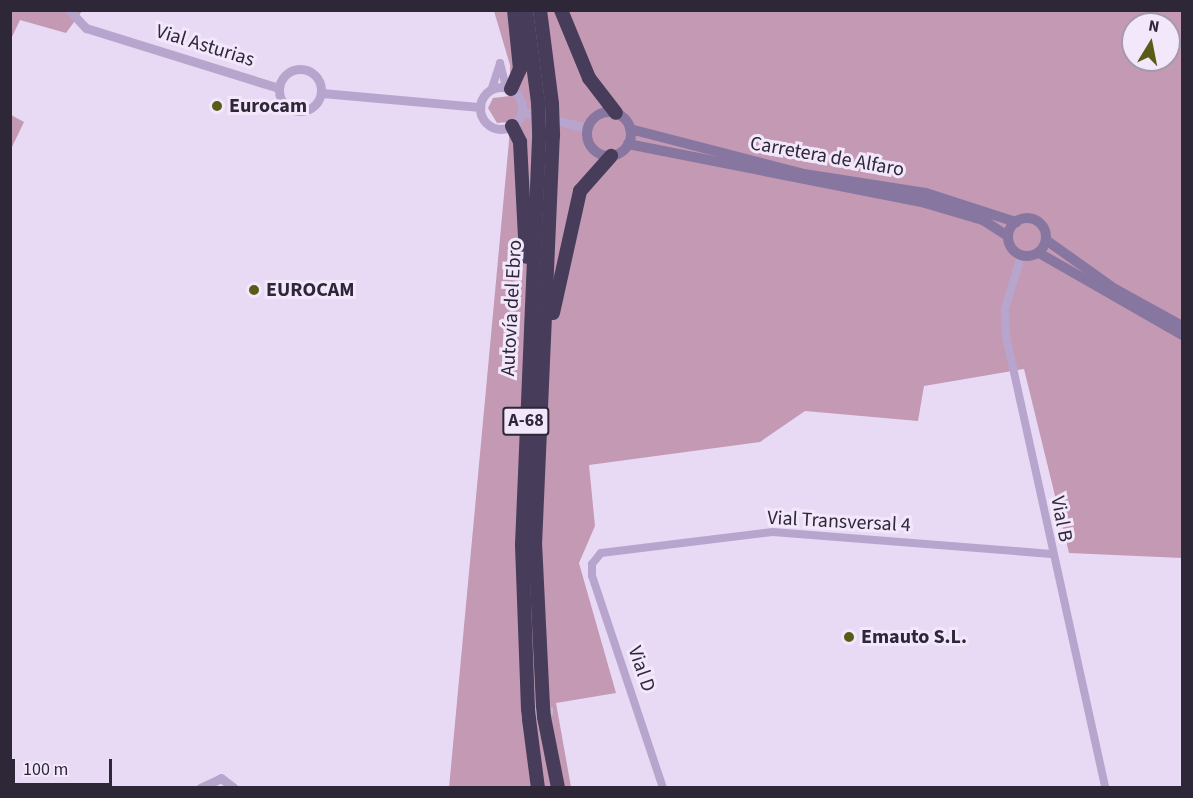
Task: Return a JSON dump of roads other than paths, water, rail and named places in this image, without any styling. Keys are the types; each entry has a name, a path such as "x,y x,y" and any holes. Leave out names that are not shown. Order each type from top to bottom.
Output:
{"highway":[{"path":"508,88 520,69 514,10"},
{"name":"Autovía del Ebro","path":"526,10 545,103"},
{"name":"Autovía del Ebro","path":"540,10 546,134 542,380 535,582 543,711 552,788"},
{"path":"561,10 589,78 616,113"},
{"path":"512,126 520,153 528,385"},
{"name":"Autovía del Ebro","path":"538,788 529,714 522,545 528,385 546,134"},
{"path":"542,380 580,191 611,156"},
{"path":"543,711 558,788"}],"main road":[{"path":"616,113 630,129 628,144 611,156 594,150 587,128 597,115 616,113"},
{"name":"Carretera de Alfaro","path":"630,129 804,174 926,193 1016,222"},
{"name":"Carretera de Alfaro","path":"628,144 925,203 983,220 1008,236"},
{"path":"1182,326 1115,289 1046,240 1037,221 1016,222 1008,236 1021,256 1039,253 1182,335"},
{"path":"1039,253 1046,240"}],"street":[{"name":"Vial Asturias","path":"69,10 86,28 279,88"},
{"path":"500,63 508,88 520,98 522,112 512,126 491,127 480,106 492,88 500,63"},
{"path":"303,69 317,77 322,93 314,107 298,111 284,104 279,88 287,74 303,69"},
{"path":"492,88 508,88"},
{"path":"322,93 480,106"},
{"path":"522,112 587,128"},
{"name":"Vial B","path":"1021,256 1005,309 1006,336 1051,554 1105,788"},
{"name":"Vial Transversal 4","path":"594,560 606,551 773,532 1051,554"},
{"name":"Vial D","path":"594,560 592,576 663,788"},
{"path":"200,788 221,778 234,788"}],"tunnel":[{"path":"521,714 555,711"}],"place":[{"name":"Eurocam","path":"217,106"},
{"name":"EUROCAM","path":"254,290"},
{"name":"Emauto S.L.","path":"849,637"}]}
